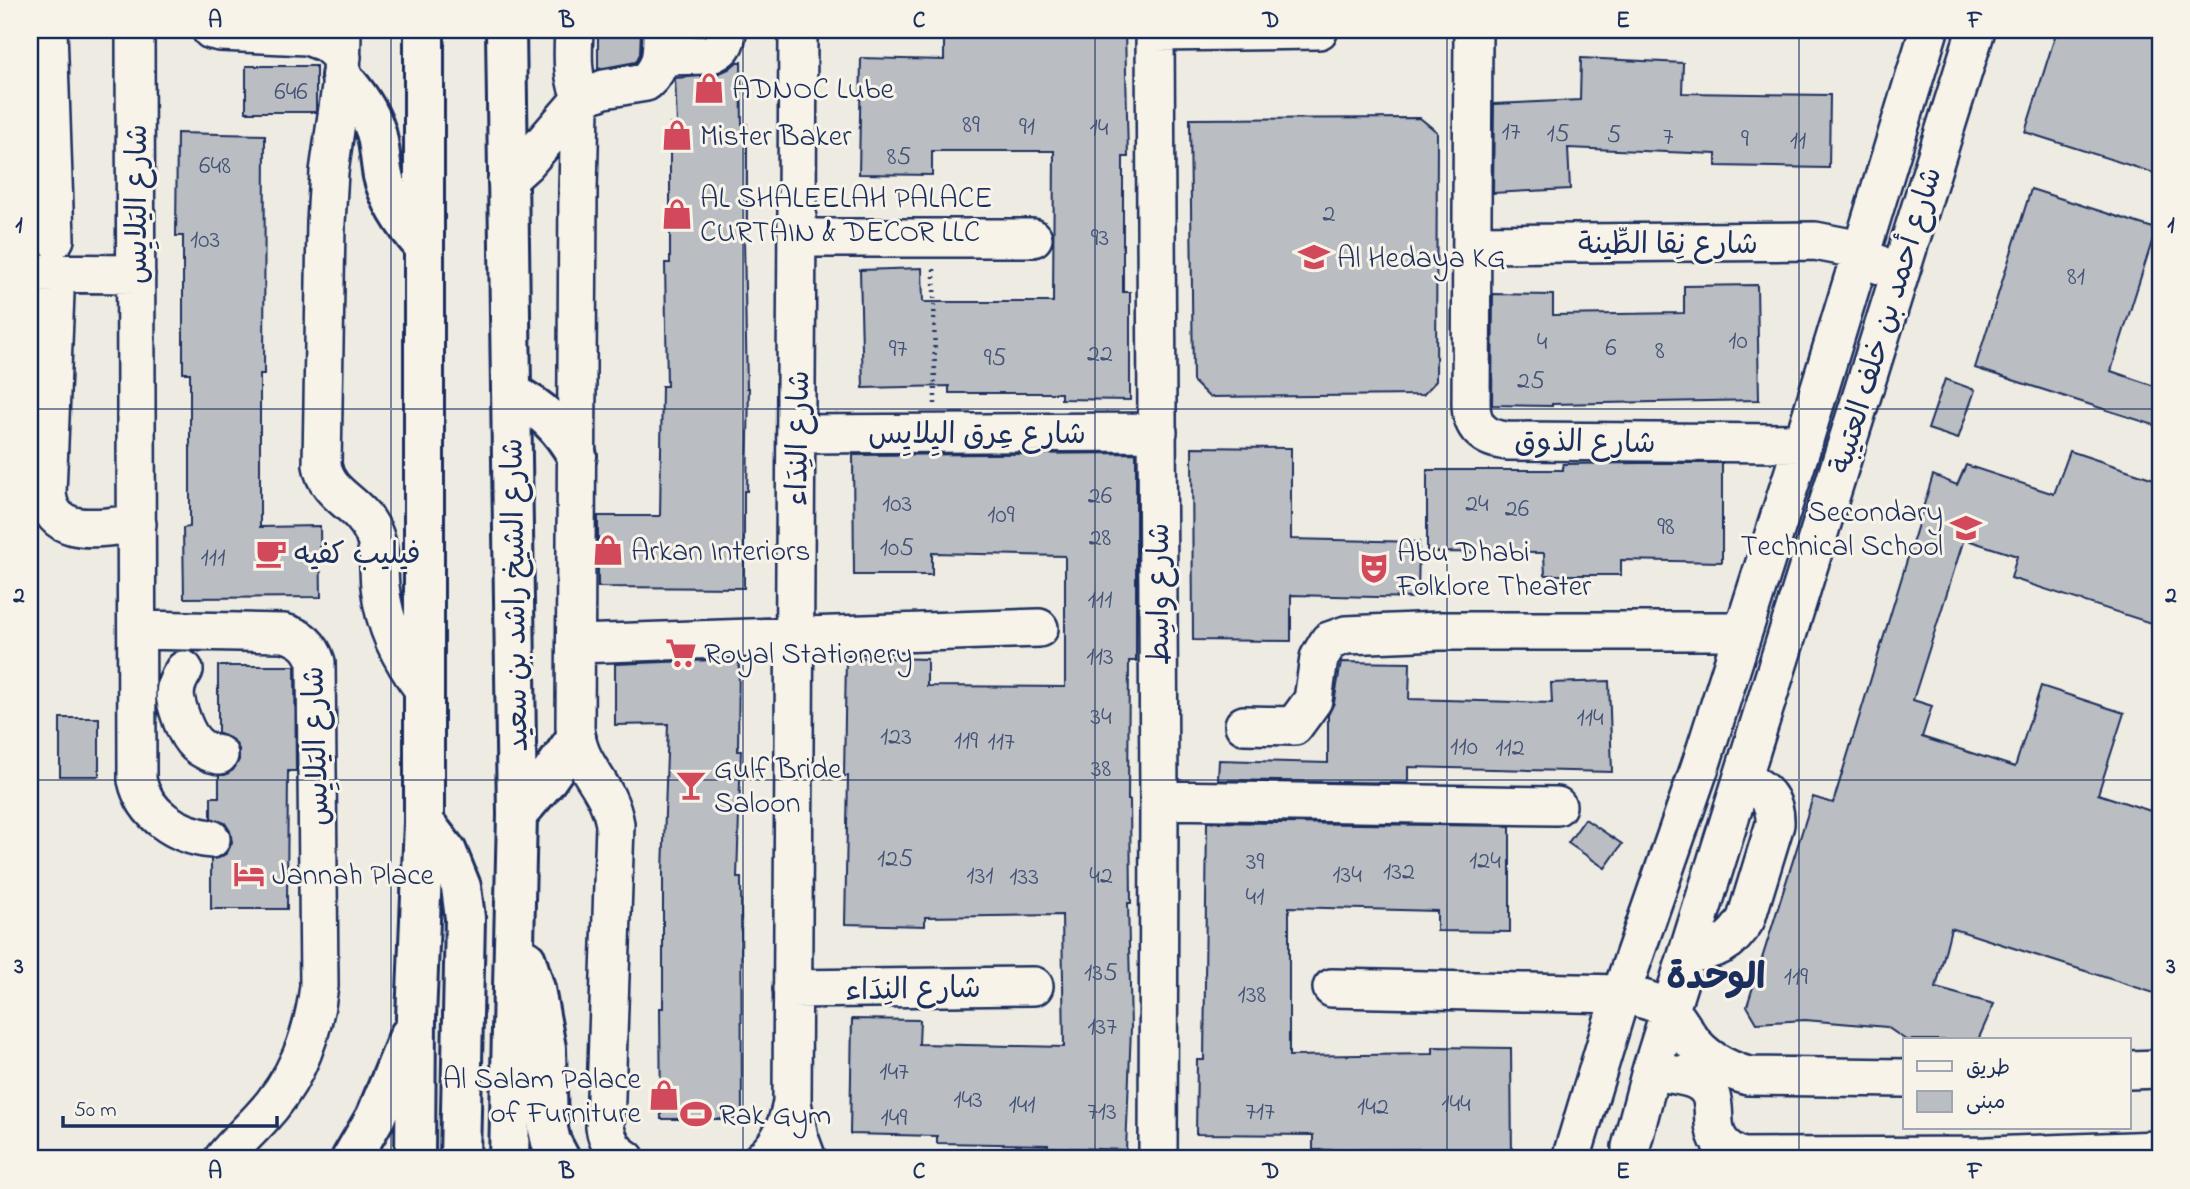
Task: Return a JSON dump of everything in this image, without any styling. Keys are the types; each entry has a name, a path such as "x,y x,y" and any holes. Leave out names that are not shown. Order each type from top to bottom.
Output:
{"main road":[{"path":"415,1159 416,1018 424,822 424,30"},
{"name":"شارع الشيخ راشد بن سعيد","path":"506,30 517,815 509,1159"},
{"path":"342,54 376,133 383,176 390,195 405,222 424,246"},
{"path":"512,393 528,401 557,425 577,456"},
{"path":"517,815 546,781 576,738"},
{"path":"424,822 447,852 461,887 465,918 460,1159"},
{"path":"514,933 535,989 542,1019 546,1048 548,1129 560,1159"},
{"path":"351,1159 376,1116 416,1018"}],"street":[{"path":"48,30 55,239"},
{"name":"شارع اليَلايِس","path":"135,30 138,760 154,790 156,813 167,824 181,832 211,839"},
{"path":"211,30 307,36 342,54 327,210 322,465 333,491 361,513 374,536 378,548 383,607 389,630 398,652 424,690"},
{"path":"574,30 574,76 582,98"},
{"path":"593,30 594,62 580,108 578,189 576,738 582,759 609,798 615,824 605,1127 611,1145 626,1159"},
{"path":"507,180 526,163 582,98 604,89 638,85 654,75 659,66 654,38 708,55 715,53 725,43 727,30"},
{"name":"شارع النِدَاء","path":"762,1159 784,1131 792,1102 798,30"},
{"path":"1155,31 1319,30"},
{"name":"شارع الذوق","path":"1474,30 1471,413 1480,431 1489,437 1508,441 1803,443"},
{"name":"شارع أحمد بن خلف العتيبة","path":"1571,1159 1621,994 1701,764 1803,443 1929,30"},
{"name":"شارع أحمد بن خلف العتيبة","path":"1631,1159 1631,1147 1651,1070 1976,30"},
{"name":"شارع واسِط","path":"1155,31 1158,1159"},
{"path":"798,238 1033,238"},
{"name":"شارع نِقا الطِّينة","path":"1473,244 1815,241 1846,247 1900,276"},
{"path":"136,274 42,283 47,493 51,509 61,522 77,528 137,524"},
{"name":"شارع عِرق اليِلايِس","path":"797,433 1158,432"},
{"path":"577,644 1039,628"},
{"name":"شارع اليَلايِس","path":"138,630 293,635 301,639 313,653 317,670 319,986 316,1011 310,1035 290,1081 275,1102 223,1159"},
{"path":"185,631 184,670 189,701 183,722 195,745 219,755"},
{"path":"1244,725 1294,726 1313,700 1319,658 1329,641 1346,635 1440,631 1742,631"},
{"path":"1159,800 1557,806"},
{"name":"شارع النِدَاء","path":"792,989 1034,986"},
{"path":"1332,988 1621,994 1639,998 1671,1012 1694,1045 1712,1061 1731,1071 1748,1076 1903,1078"},
{"path":"2130,1070 2160,1069"},
{"path":"1651,1070 1698,1081 1707,1089 1713,1100 1714,1131 1718,1140 1724,1148 1742,1157 1930,1141 2160,1150"},
{"name":"شارع النِدَاء","path":"792,1102 799,1137 807,1159"}],"path":[{"path":"934,238 935,433"}],"building":[{"path":"598,30 641,30 640,54 636,62 598,69"},
{"path":"683,30 706,30 704,34 683,35"},
{"path":"944,30 1125,30 1128,157 1123,157 1123,292 1130,292 1130,400 1061,399 1061,393 949,393 949,386 863,388 860,270 922,268 923,302 1053,302 1054,151 932,151 932,175 859,174 861,58 944,60"},
{"path":"2057,30 2160,30 2160,175 2025,132"},
{"path":"1581,58 1683,63 1682,93 1830,95 1829,168 1716,166 1716,154 1568,148 1570,189 1493,193 1494,104 1580,100"},
{"path":"741,62 742,124 747,124 747,240 744,240 749,388 747,491 744,491 744,588 598,587 598,516 660,516 662,386 667,386 665,263 670,263 670,124 677,124 675,78 715,75"},
{"path":"246,66 316,66 316,112 246,112"},
{"name":"Al Hedaya KG","path":"1420,118 1437,132 1436,381 1423,395 1209,397 1193,381 1190,119"},
{"path":"177,133 265,135 260,527 320,526 321,597 184,598 183,528 190,527 190,373 183,373 183,236 176,236"},
{"path":"2031,189 2156,229 2111,371 2160,388 2160,427 1975,368"},
{"path":"1757,285 1759,400 1552,406 1492,405 1493,294 1553,295 1553,315 1684,313 1684,286"},
{"path":"1945,379 1975,390 1958,439 1928,429"},
{"path":"1192,447 1291,448 1291,539 1419,542 1418,598 1291,595 1291,641 1193,640"},
{"path":"2070,451 2160,481 2160,626 2011,578 2017,556 1964,539 1913,700 1932,706 1922,737 2015,767 2041,686 2124,713 2098,794 2160,814 2160,995 1951,928 1936,988 1994,1004 1979,1038 1903,1038 1887,1027 1805,1020 1757,1023 1747,1006 1813,797 1833,803 1933,475 1957,485 1966,465 2054,494"},
{"path":"1136,453 1136,661 1129,661 1128,800 1131,903 1128,903 1131,1028 1126,1150 1048,1145 937,1143 937,1136 850,1134 852,1019 920,1020 919,1044 1064,1047 1062,915 925,917 925,926 845,924 848,776 844,776 846,657 927,659 927,686 1065,687 1065,556 932,553 932,575 854,575 853,455"},
{"path":"1722,463 1722,562 1621,560 1621,575 1545,575 1544,553 1427,552 1427,470 1563,470 1563,464"},
{"path":"739,659 738,751 741,751 737,878 741,878 742,1119 661,1119 660,1008 663,1008 663,872 668,724 615,725 615,664"},
{"path":"1341,662 1410,663 1409,699 1552,703 1551,683 1609,681 1612,772 1408,767 1408,783 1218,780 1219,760 1328,763 1328,715 1334,703"},
{"path":"218,666 295,666 296,771 288,771 287,909 211,909 211,859 227,853 232,842 225,823 211,818 211,797 219,797 219,775 233,770 239,760 239,749 234,741 218,733"},
{"path":"60,718 99,718 99,776 60,776"},
{"path":"1585,819 1622,844 1605,868 1568,843"},
{"path":"1207,822 1510,826 1510,932 1437,931 1437,911 1289,907 1289,1056 1433,1054 1433,1047 1511,1048 1512,1159 1433,1159 1433,1149 1313,1150 1313,1135 1196,1134 1197,1060 1204,1060"}],"place":[{"name":"ADNOC Lube","path":"709,88"},
{"name":"Mister Baker","path":"677,135"},
{"name":"AL SHALEELAH PALACE CURTAIN & DECOR LLC","path":"677,214"},
{"name":"Al Hedaya KG","path":"1314,257"},
{"name":"Secondary Technical School","path":"1966,528"},
{"name":"Arkan Interiors","path":"608,550"},
{"name":"فيليب كفيه","path":"271,553"},
{"name":"Abu Dhabi Folklore Theater","path":"1374,568"},
{"name":"Royal Stationery","path":"681,653"},
{"name":"Gulf Bride Saloon","path":"691,785"},
{"name":"Jannah Place","path":"249,874"},
{"name":"Al Salam Palace of Furniture","path":"664,1095"},
{"name":"Rak Gym","path":"696,1114"}],"district":[{"name":"الوحدة","path":"1716,975"}]}
